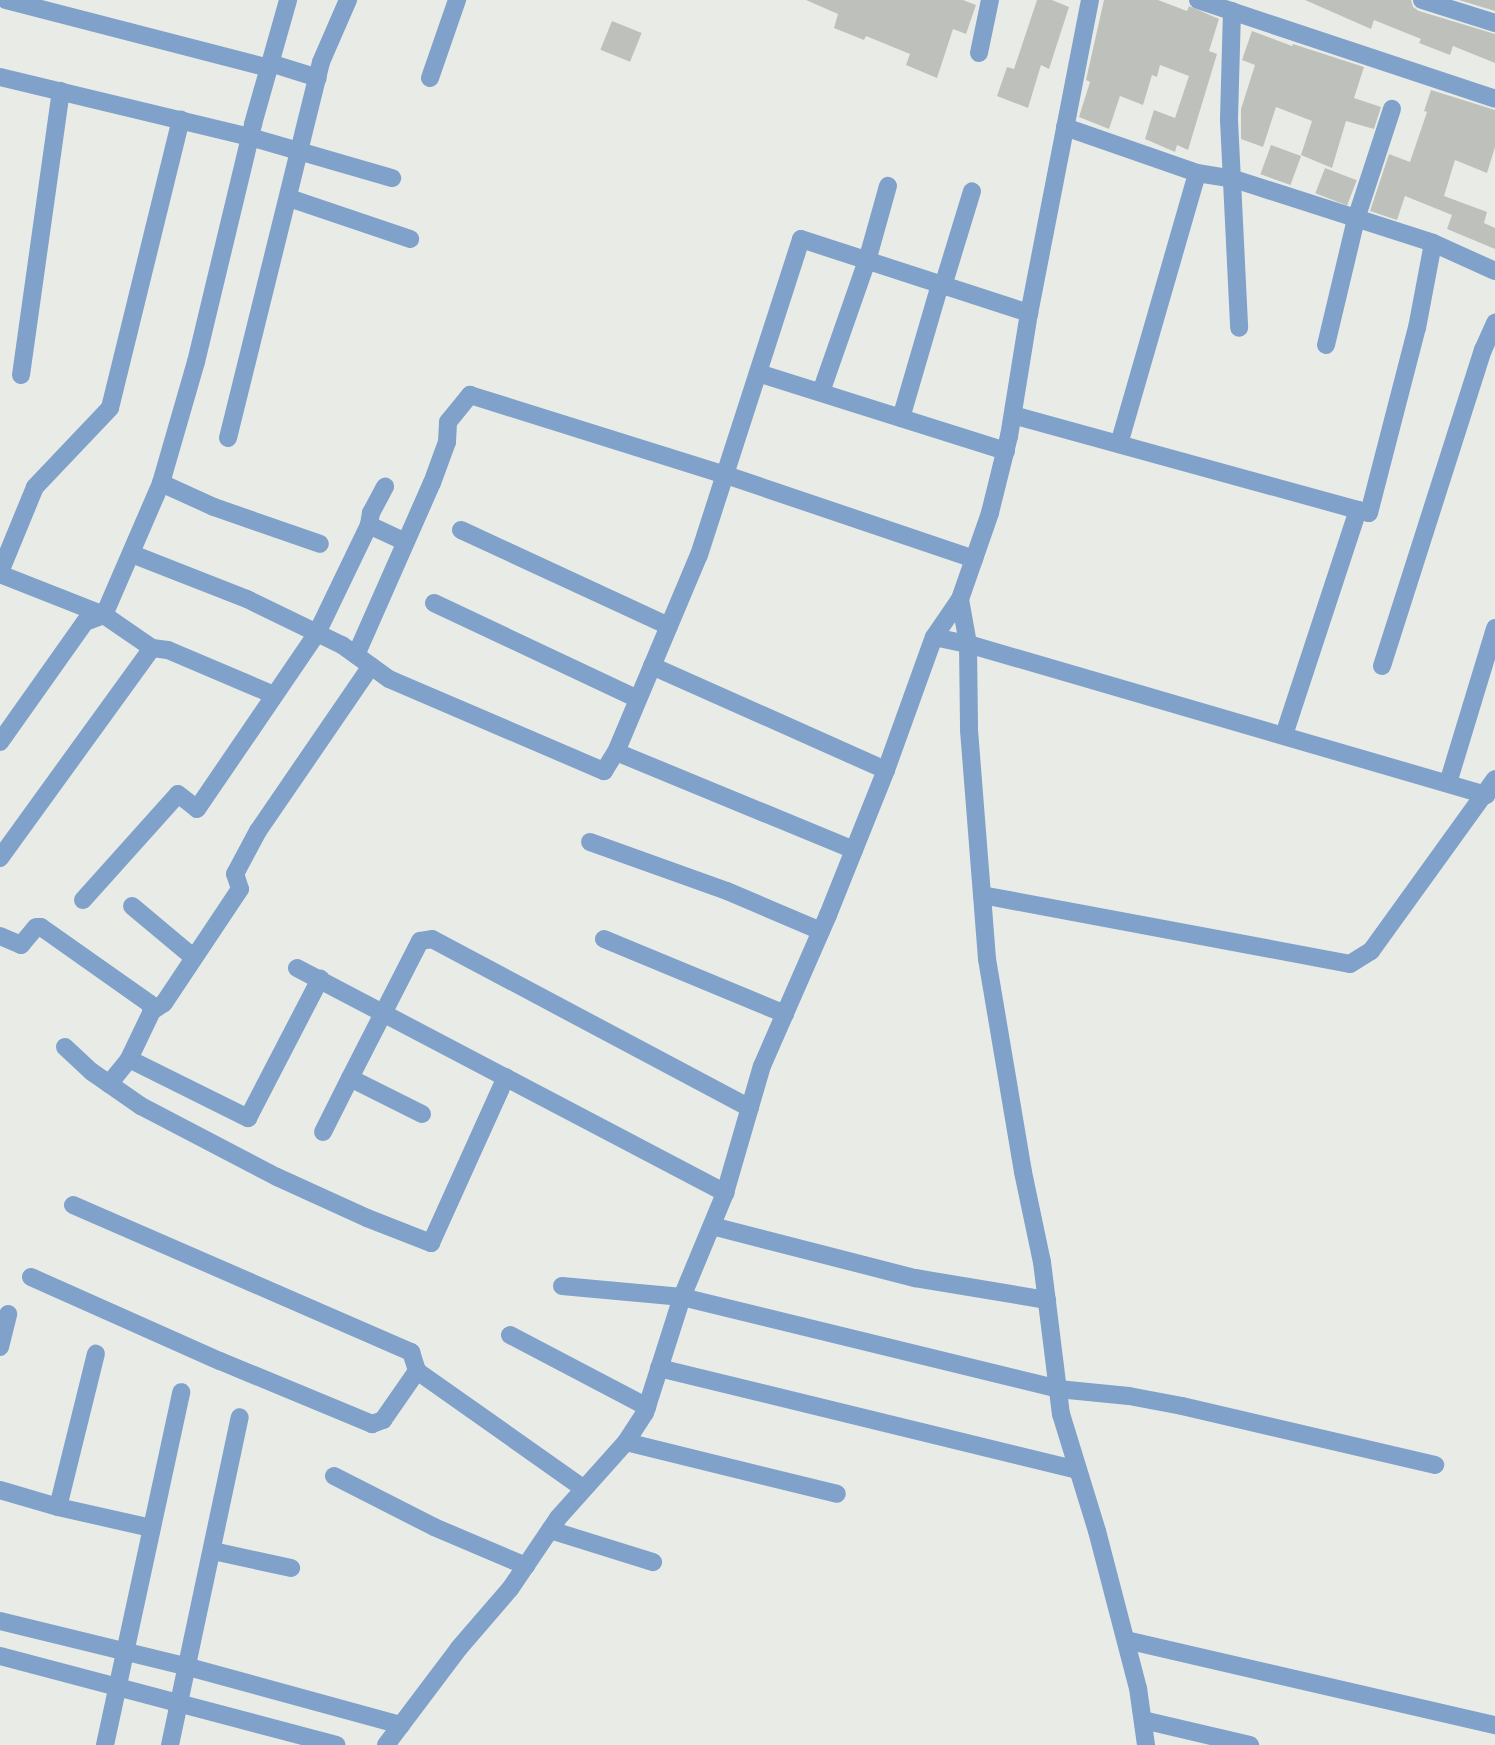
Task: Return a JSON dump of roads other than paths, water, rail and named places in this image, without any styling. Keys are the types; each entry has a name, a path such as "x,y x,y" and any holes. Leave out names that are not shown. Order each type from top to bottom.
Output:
{"street":[{"path":"6,0 318,78"},
{"path":"0,741 86,622 104,615 162,483 196,362 250,136 288,0"},
{"path":"228,438 321,62 348,0"},
{"path":"430,78 457,0"},
{"path":"979,53 990,0"},
{"path":"386,1745 526,1566 550,1530 626,1442 647,1407 682,1297 725,1193 762,1066 854,850 886,770 934,637 960,599 990,513 1006,451 1029,314 1090,0"},
{"path":"1198,0 1495,99"},
{"path":"1422,0 1495,23"},
{"path":"1232,11 1229,120 1234,179 1239,328"},
{"path":"0,77 250,136 392,178"},
{"path":"21,375 61,91"},
{"path":"1326,345 1356,219 1392,109"},
{"path":"181,120 110,408 35,488 0,573 104,615 152,648 168,650 274,695"},
{"path":"1065,128 1197,173 1234,179 1433,243 1495,272"},
{"path":"1119,444 1197,173"},
{"path":"821,392 867,261 888,186"},
{"path":"901,418 972,191"},
{"path":"289,198 411,239"},
{"path":"132,554 247,599 317,633 356,655 389,679 604,771 616,752 699,555 801,239 1029,314"},
{"path":"1012,415 1369,513 1417,328 1433,243"},
{"path":"1382,666 1483,350 1495,323"},
{"path":"758,373 1006,451"},
{"path":"356,655 447,442 448,422 471,395 726,475 974,559"},
{"path":"162,483 214,507 320,544"},
{"path":"83,900 178,794 197,809 317,633 385,487"},
{"path":"1284,735 1358,510"},
{"path":"369,525 405,542"},
{"path":"461,530 669,626"},
{"path":"960,599 968,644 969,730 987,959 1047,1300 1061,1414 1126,1640 1138,1688 1146,1745"},
{"path":"434,603 638,699"},
{"path":"1448,783 1495,628"},
{"path":"934,637 968,644 1448,783 1490,787"},
{"path":"0,858 152,648"},
{"path":"109,1084 129,1059 152,1011 164,1003 240,889 235,874 258,831 371,666"},
{"path":"652,666 886,770"},
{"path":"616,752 854,850"},
{"path":"982,895 1350,964 1371,951 1490,787"},
{"path":"590,842 727,891 821,931"},
{"path":"132,906 194,957"},
{"path":"0,936 21,945 36,927 41,927 150,1004 152,1011"},
{"path":"323,1132 382,1011 420,941 432,939 750,1108"},
{"path":"604,939 785,1014"},
{"path":"297,968 725,1193"},
{"path":"129,1059 248,1118 320,979"},
{"path":"65,1047 109,1084 141,1106 277,1177 367,1218 431,1243 506,1077"},
{"path":"350,1078 422,1114"},
{"path":"73,1205 411,1352 417,1371 584,1489"},
{"path":"712,1226 915,1278 1047,1300"},
{"path":"31,1277 220,1361 372,1424 383,1419 417,1371"},
{"path":"562,1286 682,1297 1058,1389 1129,1396 1192,1408 1435,1466"},
{"path":"0,1347 8,1314"},
{"path":"510,1335 647,1407"},
{"path":"58,1507 96,1353"},
{"path":"659,1368 1078,1470"},
{"path":"105,1745 181,1392"},
{"path":"170,1745 185,1666 213,1551 240,1418"},
{"path":"626,1442 837,1494"},
{"path":"334,1476 434,1527 526,1566"},
{"path":"0,1490 58,1507 151,1528"},
{"path":"550,1530 653,1562"},
{"path":"213,1551 291,1568"},
{"path":"0,1621 185,1666 401,1725"},
{"path":"1126,1640 1495,1725"},
{"path":"0,1656 336,1745"},
{"path":"1143,1720 1250,1745"}]}
